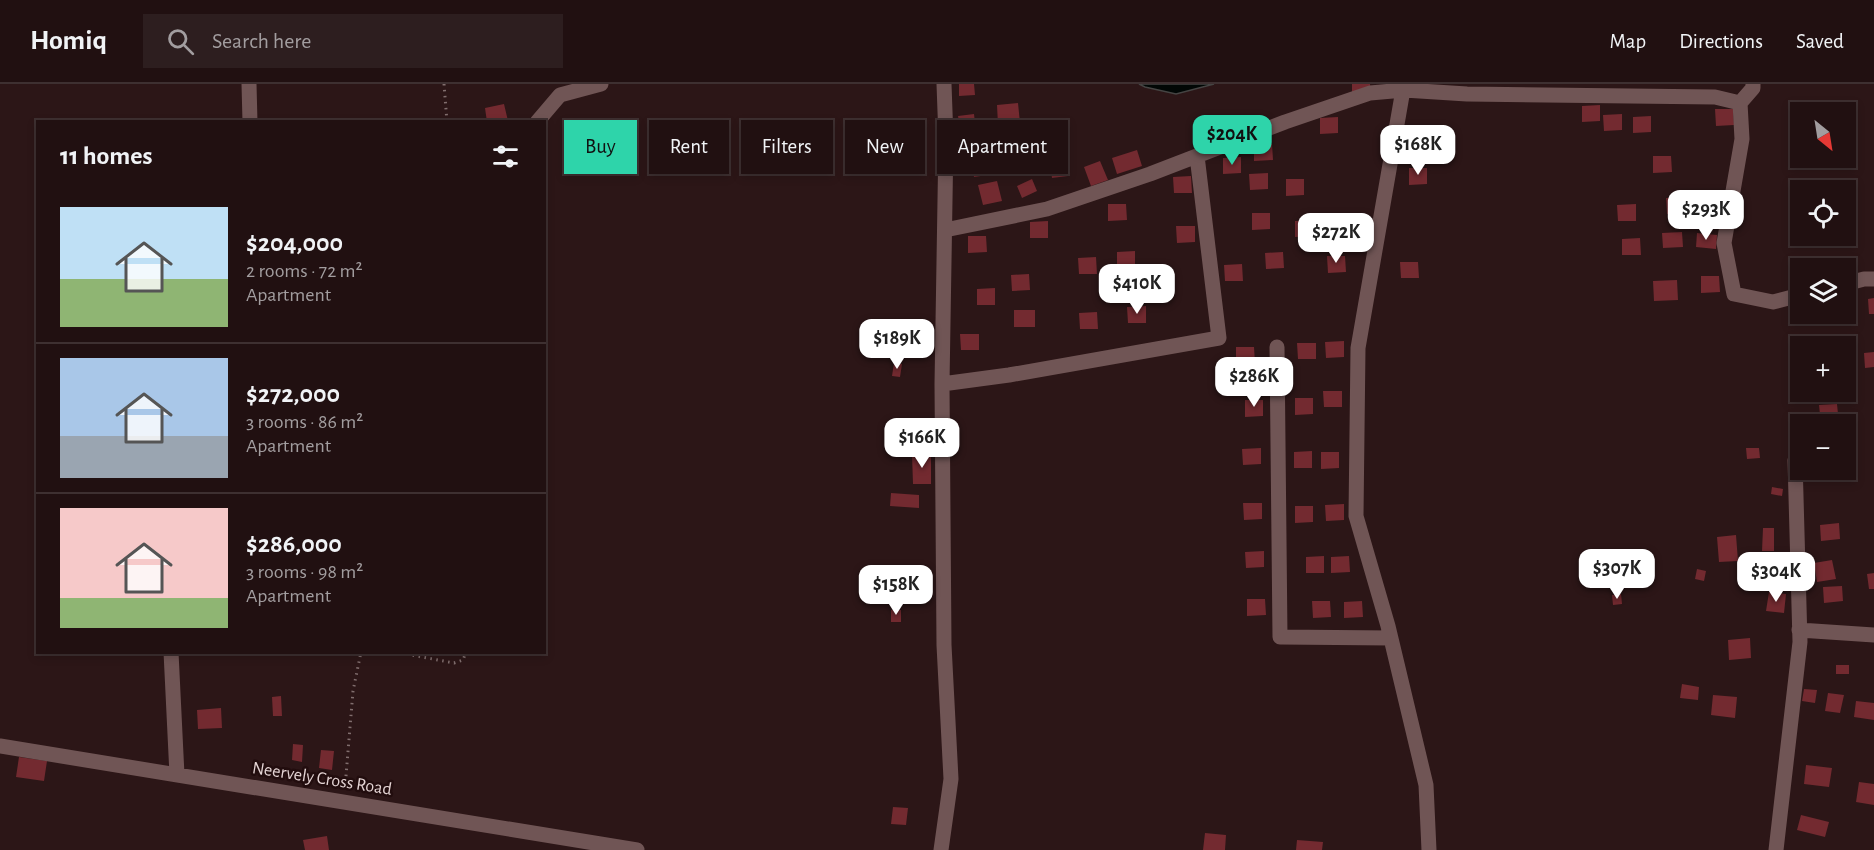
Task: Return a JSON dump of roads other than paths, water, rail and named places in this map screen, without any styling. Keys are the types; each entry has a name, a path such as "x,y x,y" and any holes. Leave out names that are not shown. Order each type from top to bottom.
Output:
{"street":[{"path":"249,84 250,120"},
{"path":"539,120 560,95 601,84"},
{"path":"1753,84 1753,88 1740,103 1742,140 1724,243 1734,294 1773,302 1790,298"},
{"path":"945,230 1047,209 1370,93 1404,87 1467,94 1715,97 1740,103"},
{"path":"1404,87 1387,172 1358,348 1356,516 1391,638 1426,785 1429,850"},
{"path":"941,850 951,778 944,645 942,384 945,230 942,88"},
{"path":"942,384 1009,375 1219,338 1197,156"},
{"path":"1856,281 1874,279"},
{"path":"1277,347 1280,637 1391,638"},
{"path":"1776,850 1800,642 1795,480"},
{"path":"1799,630 1874,635"},
{"path":"171,654 177,775"},
{"name":"Neervely Cross Road","path":"0,746 637,850"}]}
